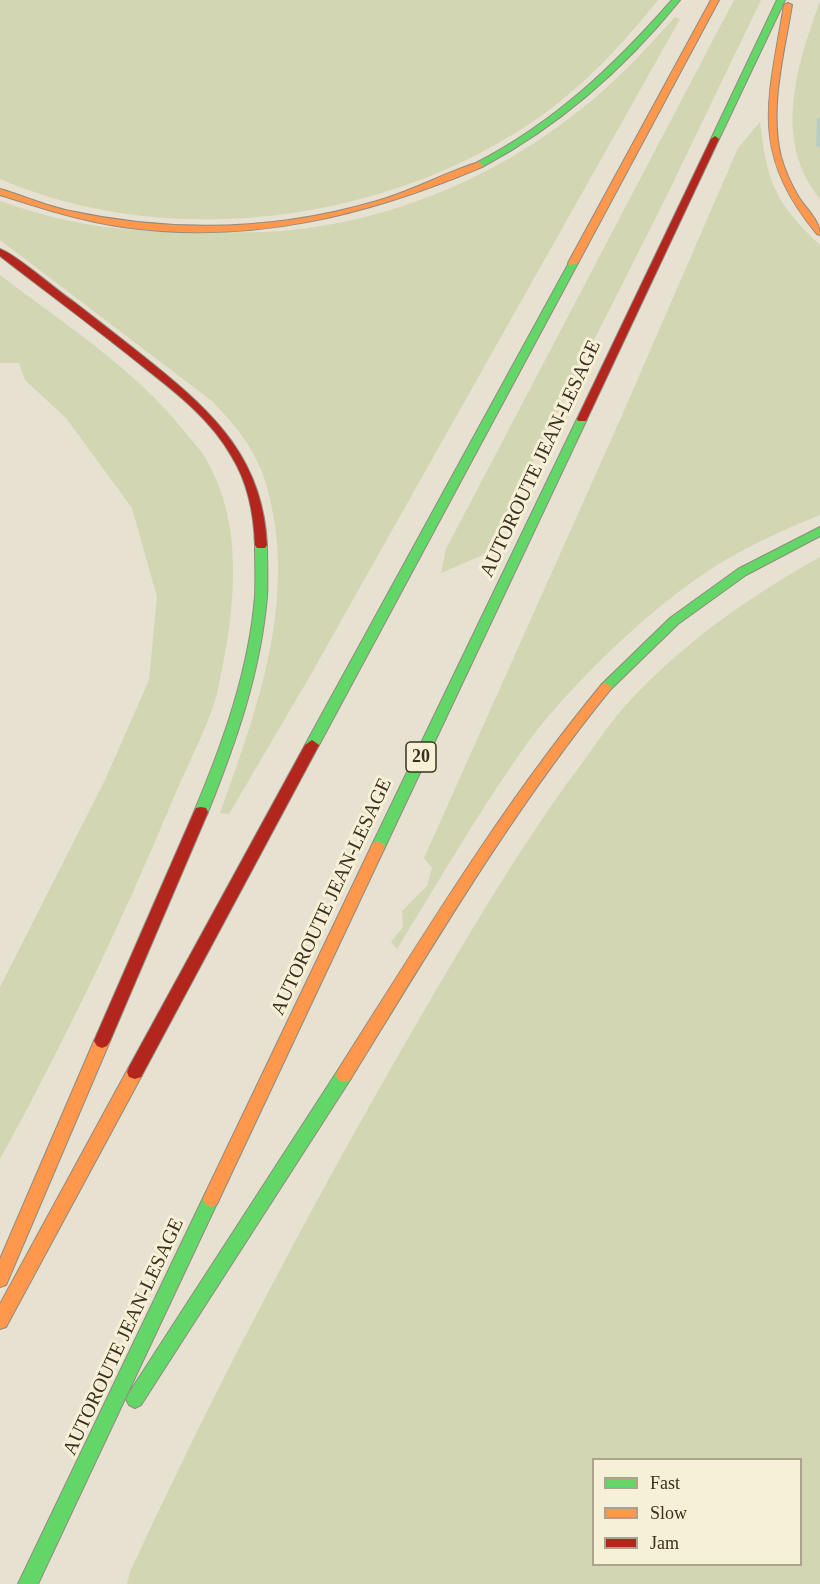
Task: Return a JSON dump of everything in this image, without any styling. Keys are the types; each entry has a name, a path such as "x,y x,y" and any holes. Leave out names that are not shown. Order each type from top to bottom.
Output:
{"highway":[{"path":"0,192 77,216 129,225 182,229 238,228 303,222 394,202 479,166 558,118 618,65 676,0"},
{"path":"0,1322 715,0"},
{"name":"AUTOROUTE JEAN-LESAGE","path":"27,1584 780,0"},
{"path":"789,0 771,130 778,167 785,184 796,203 820,231"},
{"path":"0,252 157,372 217,428 236,454 253,495 259,519 262,571 256,634 248,671 216,771 0,1278"},
{"path":"62,1514 377,1022 475,861 575,720 607,683 682,613 762,559 820,531"}],"green space":[{"path":"0,0 658,0 622,43 582,83 553,107 493,146 428,177 358,200 286,214 212,219 139,215 68,202 0,179"},
{"path":"734,0 761,0 668,193 487,553 441,573 446,549"},
{"path":"820,1 820,199 805,176 797,152 793,127 793,102 797,76"},
{"path":"675,17 680,19 310,676 229,814 220,813 256,708 265,672 277,599 278,562 275,525 262,471 245,440 212,401 0,240 0,201 80,223 157,231 282,231 327,225 371,215 455,186 534,143 570,118 605,89"},
{"path":"760,122 766,161 776,190 793,216 820,245 820,515 758,543 699,577 653,613 581,680 540,727 506,773 397,949 391,942 403,927 402,911 427,886 432,868 424,858 620,420 738,148"},
{"path":"0,275 98,348 144,388 200,450 219,487 227,515 232,544 233,573 229,632 218,689 210,715 91,982 0,1159 0,987 105,780 149,680 157,597 132,508 66,418 25,380 19,363 0,363"},
{"path":"820,557 820,1584 127,1584 130,1572 166,1496 240,1346 318,1198 442,980 528,840 565,785 627,704 693,641 767,589"}],"waterway":[{"path":"820,120 820,146"}],"traffic: fast":[{"path":"479,165 536,132 586,93 610,71 676,0"},
{"path":"715,139 781,0"},
{"path":"312,745 573,263"},
{"path":"378,847 582,419"},
{"path":"606,687 674,621 742,572 820,531"},
{"path":"201,812 231,733 247,678 261,595 261,545"},
{"path":"135,1399 344,1075"},
{"path":"28,1584 211,1199"}],"traffic: slow":[{"path":"573,263 715,0"},
{"path":"788,5 774,92 773,136 784,178 800,206 820,232"},
{"path":"0,192 61,212 122,224 175,230 227,230 279,225 330,216 380,203 430,186 479,165"},
{"path":"344,1075 500,827 569,732 606,687"},
{"path":"211,1199 378,847"},
{"path":"0,1279 102,1041"},
{"path":"0,1321 135,1072"}],"traffic: jam":[{"path":"582,419 715,139"},
{"path":"0,252 131,351 186,396 220,431 238,457 248,477 257,511 261,545"},
{"path":"135,1072 312,745"},
{"path":"102,1041 201,812"}]}
